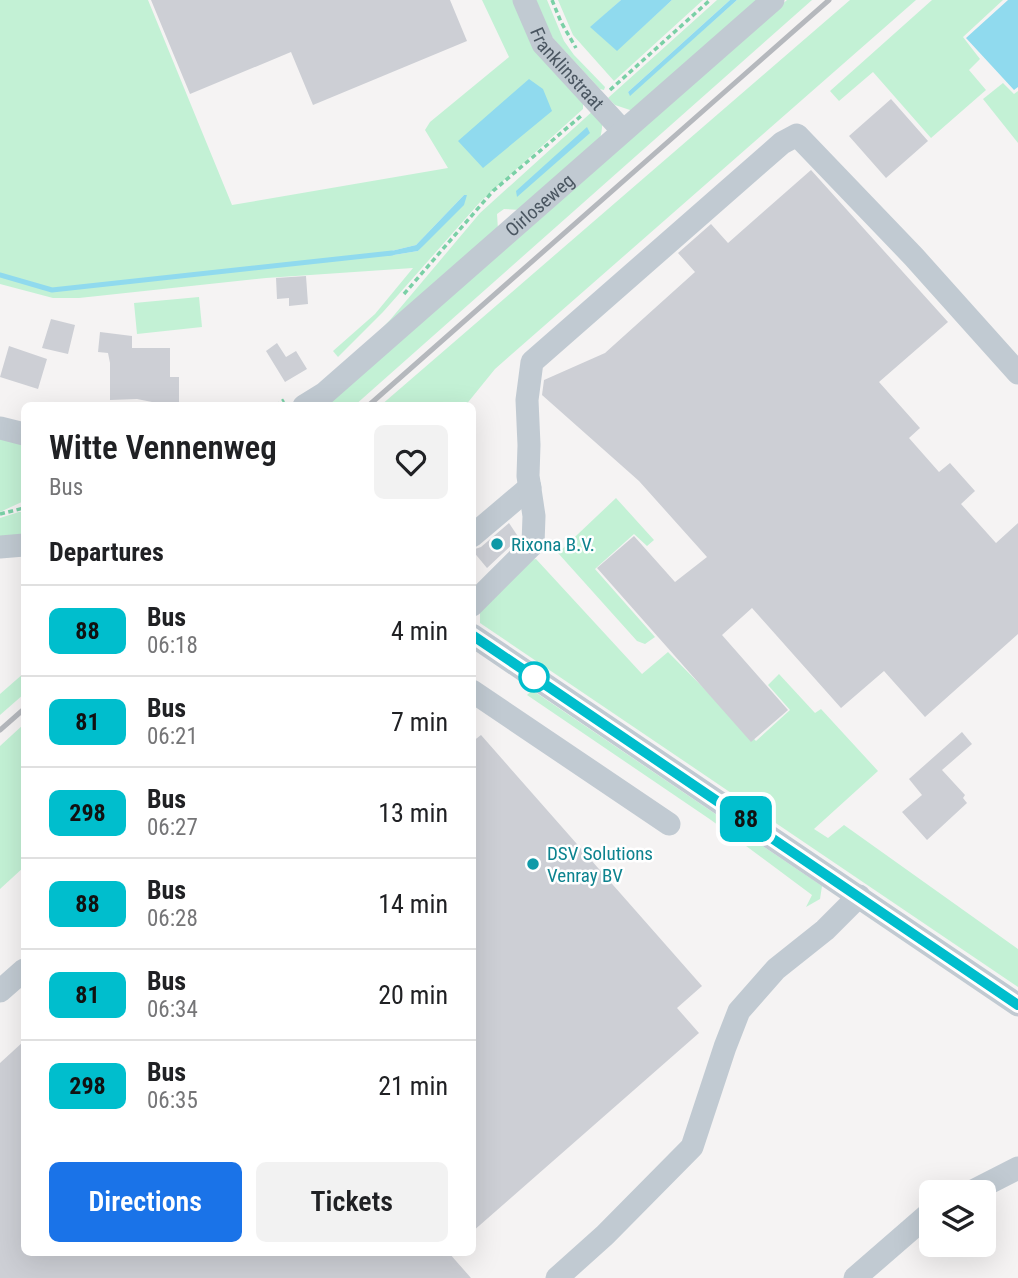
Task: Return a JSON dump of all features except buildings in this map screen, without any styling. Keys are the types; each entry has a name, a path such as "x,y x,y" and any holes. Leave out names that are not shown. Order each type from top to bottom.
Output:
{"street":[{"name":"Franklinstraat","path":"524,0 542,44 605,90 623,131"},
{"name":"Oirloseweg","path":"295,402 326,393 773,0"},
{"path":"476,600 533,544 534,516 530,487 527,400 532,362 782,143 797,135 914,257 1018,373"},
{"path":"0,428 21,432"},
{"path":"476,533 530,487"},
{"path":"0,547 21,545"},
{"path":"476,638 1018,1005"},
{"path":"476,694 669,824"},
{"path":"557,1278 605,1236 692,1147 725,1047 740,1011 776,969 825,930 859,896"},
{"path":"0,991 21,973"},
{"path":"994,1180 1018,1168"},
{"path":"855,1278 919,1222"}],"path":[{"name":"Franklinstraat","path":"552,0 561,22 582,57"},
{"name":"Oirloseweg","path":"401,298 493,191 710,0"},
{"path":"0,514 21,509"}],"green space":[{"path":"0,0 148,0 232,205 448,168 425,130 430,122 509,57 482,0 516,0 583,103 583,109 481,201 383,312 338,357 333,351 375,314 413,268 266,278 79,298 53,298 0,284","holes":["464,195 467,195 418,251 388,256 387,252 416,245"]},
{"path":"533,0 547,0 564,41 605,87 604,90 600,89 550,35"},
{"path":"558,0 621,0 591,27 617,50 672,0 703,0 614,81 573,35"},
{"path":"717,0 730,0 628,92 630,95 737,0 761,0 636,112 615,105 608,98"},
{"path":"787,0 812,0 359,402 323,402"},
{"path":"850,0 916,0 495,369 468,402 385,402"},
{"path":"932,0 1003,0 963,37 980,59 969,70 986,90 931,138 873,72 839,101 830,91"},
{"path":"1003,83 1014,94 1018,91 1018,143 983,99"},
{"path":"595,109 602,123 600,139 521,210 504,209 497,214 498,230 360,351 390,320 480,213"},
{"path":"199,297 202,327 137,334 134,303"},
{"path":"0,435 21,441 21,502 0,512"},
{"path":"616,498 654,540 647,546 634,534 595,569 655,637 645,644 637,641 558,553"},
{"path":"21,512 21,535 0,539 0,518"},
{"path":"536,559 642,674 668,652 756,741 790,710 768,685 779,674 815,713 821,709 878,771 814,829 828,838 844,825 1018,949 1018,987 480,623 480,606 526,561"},
{"path":"21,676 21,697 0,715 0,694"},
{"path":"532,690 822,886 820,899 806,907 812,895 711,820 527,695"},
{"path":"21,727 21,870 0,889 0,746"}],"water":[{"path":"621,0 672,0 617,51 590,27"},
{"path":"730,0 737,0 630,96 628,92"},
{"path":"1008,0 1018,0 1018,87 1014,90 966,38"},
{"path":"529,79 543,89 552,111 483,168 458,141"},
{"path":"587,127 590,133 517,197 516,191"},
{"path":"464,195 467,195 464,205 418,251 388,256 387,252 416,245"}],"waterway":[{"path":"0,275 52,290 392,253"}],"railway":[{"path":"373,402 829,0"},
{"path":"0,730 21,712"}],"bus line":[{"name":"88","path":"476,638 1018,1005"}],"place":[{"name":"Rixona B.V.","path":"497,544"},
{"name":"DSV Solutions Venray BV","path":"533,864"}]}
